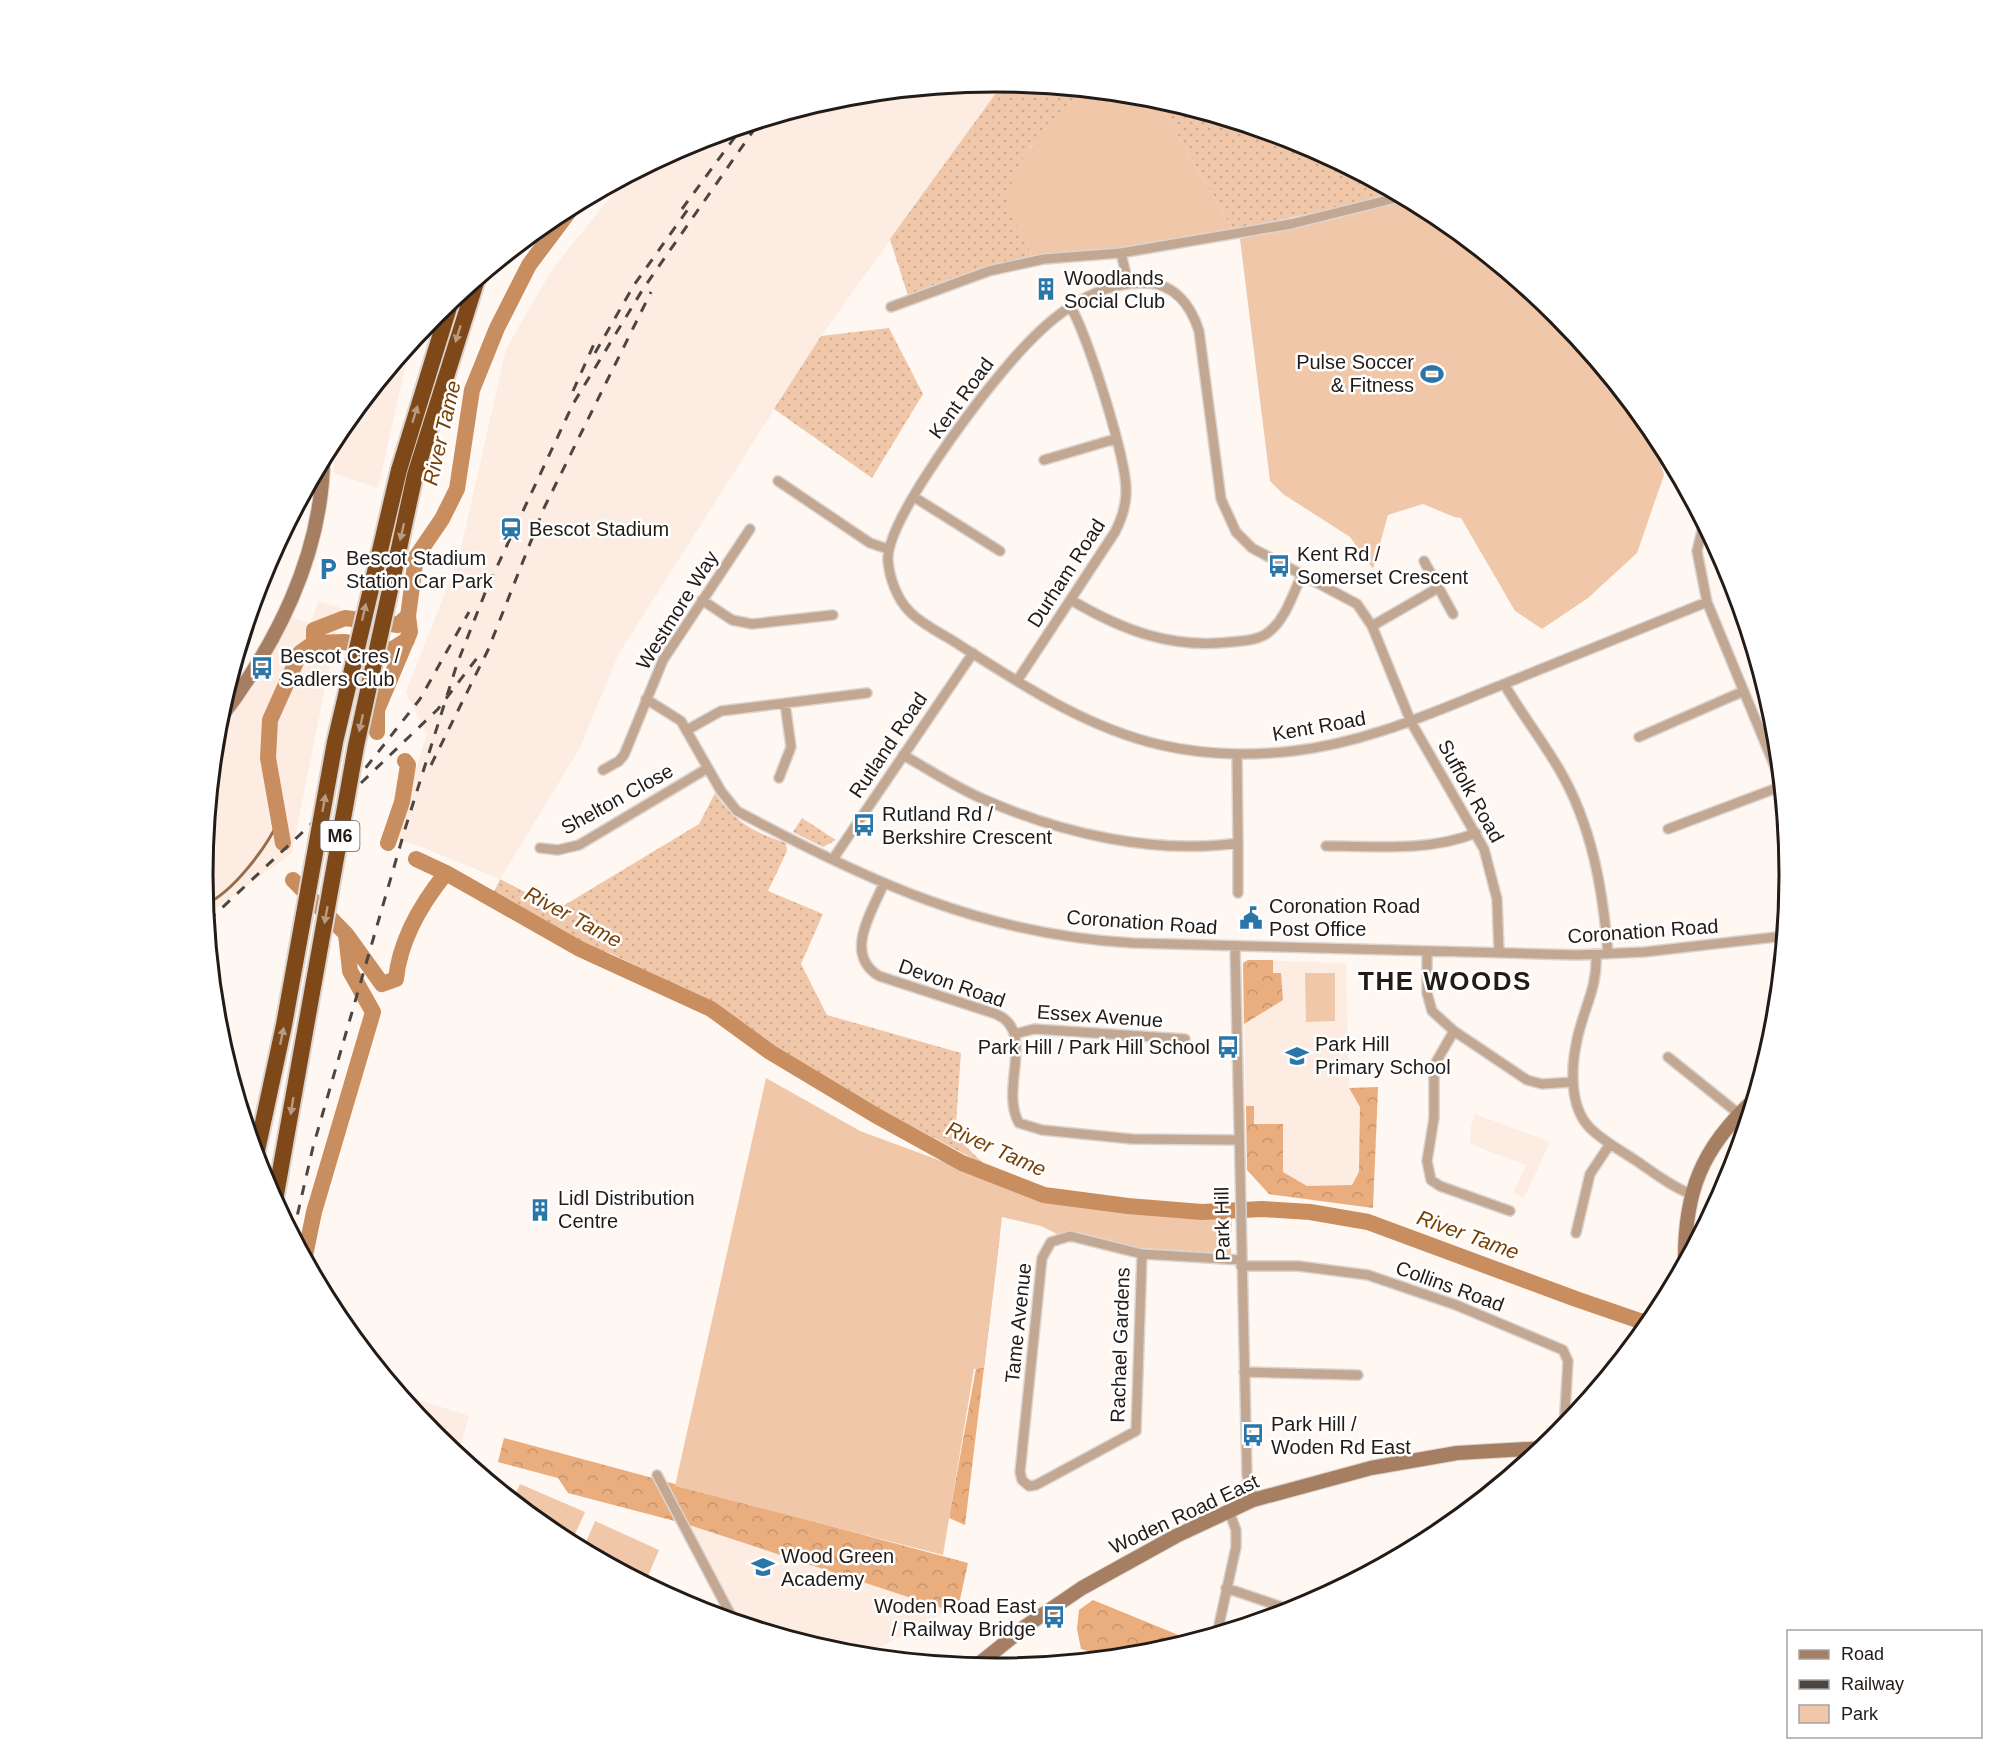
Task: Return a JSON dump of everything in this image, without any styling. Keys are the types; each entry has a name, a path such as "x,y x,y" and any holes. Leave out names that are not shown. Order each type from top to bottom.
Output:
{"highway":[{"name":"M6","path":"278,1185 356,746 415,475 473,293"},
{"name":"M6","path":"259,1139 284,1025 335,742 399,470 446,319"}],"street":[{"path":"891,307 989,271 1044,259 1121,253 1291,224 1393,199"},
{"path":"1121,253 1128,283"},
{"name":"Kent Road","path":"1411,722 1372,626 1357,604 1252,548 1236,532 1225,514 1221,499 1202,344 1188,306 1170,289 1158,284 1128,283 1094,292 1034,336 1011,358 970,413 914,496 894,532 888,549 894,586 909,612 1017,681 1082,717 1134,739 1194,752 1237,754 1293,751 1341,744 1411,722 1707,602"},
{"name":"Durham Road","path":"1017,681 1115,532 1125,506 1125,474 1083,331 1071,308"},
{"path":"1044,460 1115,439"},
{"path":"234,697 267,650 294,592 317,512 321,479"},
{"path":"778,481 870,543 888,549"},
{"path":"914,496 1000,551"},
{"name":"Westmore Way","path":"603,770 619,762 624,755 663,660 750,529"},
{"path":"1702,532 1697,551 1698,570 1707,602 1772,759"},
{"path":"1424,561 1453,614"},
{"path":"1071,600 1129,630 1149,637 1191,644 1225,643 1256,638 1272,630 1302,575"},
{"path":"1372,626 1438,588"},
{"path":"702,600 732,620 745,623 833,615"},
{"name":"Rutland Road","path":"833,859 973,653"},
{"path":"1504,684 1561,772 1588,832 1604,911 1608,954"},
{"path":"1639,737 1744,691"},
{"path":"687,730 721,711 867,693"},
{"name":"Coronation Road","path":"646,699 674,715 687,730 727,800 737,811 884,883 960,913 1070,938 1115,942 1234,946 1596,955 1778,937"},
{"path":"779,778 791,747 785,703"},
{"name":"Suffolk Road","path":"1411,722 1484,849 1494,884 1499,952"},
{"path":"1237,754 1238,893"},
{"path":"903,755 984,799 1062,827 1160,843 1206,846 1238,843"},
{"name":"Shelton Close","path":"540,848 558,850 579,845 708,768"},
{"path":"1668,829 1775,788"},
{"path":"1326,846 1420,847 1452,842 1476,833"},
{"name":"Devon Road","path":"884,883 861,940 863,958 869,968 887,979 1003,1017 1015,1034 1017,1057 1011,1108 1019,1123 1027,1126 1132,1139 1238,1140"},
{"name":"Park Hill","path":"1234,946 1247,1474 1253,1500"},
{"path":"1427,951 1428,1002 1438,1018 1527,1080 1542,1084 1573,1082"},
{"path":"1596,955 1596,984 1577,1038 1573,1082 1577,1103 1585,1122 1610,1144 1672,1185 1691,1194"},
{"name":"Essex Avenue","path":"1015,1034 1034,1029 1185,1039"},
{"path":"1454,1031 1436,1062 1434,1071 1434,1118 1427,1161 1431,1180 1440,1186 1510,1211"},
{"path":"1668,1057 1738,1114"},
{"path":"1685,1250 1685,1232 1691,1194 1714,1146 1745,1108"},
{"path":"1576,1233 1590,1174 1610,1144"},
{"name":"Tame Avenue","path":"1035,1485 1029,1486 1022,1480 1020,1472 1042,1258 1051,1242 1070,1236 1142,1254 1241,1263"},
{"name":"Rachael Gardens","path":"1035,1485 1136,1431 1142,1254"},
{"name":"Collins Road","path":"1241,1263 1298,1266 1368,1275 1456,1305 1563,1350 1568,1361 1565,1414"},
{"path":"1244,1372 1358,1375"},
{"name":"Woden Road East","path":"986,1658 1018,1632 1082,1588 1253,1500 1382,1466 1457,1453 1530,1449"},
{"path":"657,1476 729,1611"},
{"path":"1218,1627 1237,1538 1229,1511"},
{"path":"1226,1588 1279,1606"}],"shaded area":[{"path":"997,92 821,336 618,655 580,748 500,879 419,846 394,839 427,734 406,692 459,557 506,349 553,268 617,190 697,151 794,118 844,107 895,98 946,93"},
{"path":"407,360 378,488 334,473 334,459 375,398"},
{"path":"318,601 341,608 292,853 214,910 215,824 220,773 229,724 290,617 311,623"},
{"name":"Park Hill Primary School","path":"1248,960 1346,963 1349,1088 1378,1087 1373,1208 1269,1194 1247,1170 1243,963"},
{"path":"1475,1114 1550,1142 1524,1198 1513,1193 1526,1165 1470,1144 1471,1126"},
{"path":"414,1398 469,1416 461,1446"},
{"name":"Wood Green Academy","path":"686,1524 949,1610 877,1649 794,1632 733,1613"}],"green space":[{"path":"997,92 1080,96 1030,147 1011,211 1033,257 984,268 908,296 890,239"},
{"path":"1080,96 1163,110 1233,230 1121,249 1033,257 1011,211 1010,194 1014,177 1022,160 1046,129"},
{"path":"1163,110 1249,133 1297,151 1344,172 1389,196 1233,230"},
{"name":"Pulse Soccer & Fitness","path":"1396,200 1474,253 1514,286 1586,358 1619,398 1660,459 1664,475 1637,553 1588,598 1542,629 1515,611 1461,518 1423,504 1388,515 1373,569 1350,537 1283,494 1270,481 1240,239"},
{"path":"889,328 923,394 872,478 774,409 821,336"},
{"path":"715,793 730,812 746,825 786,843 787,851 768,891 823,914 801,964 827,1015 961,1053 955,1136 985,1165 831,1083 703,999 610,953 588,947 494,892 500,879 558,909 699,824"},
{"path":"802,818 836,840 823,847 793,832"},
{"path":"1248,960 1273,960 1273,973 1281,973 1283,1000 1244,1024 1243,963"},
{"path":"1305,973 1335,973 1335,1021 1306,1022"},
{"path":"766,1078 860,1131 1023,1191 1102,1207 1210,1217 1232,1215 1231,1254 1139,1248 1082,1233 1057,1234 1041,1226 1002,1217 984,1368 974,1369 943,1555 675,1486"},
{"path":"1378,1087 1373,1208 1269,1194 1247,1170 1246,1106 1254,1106 1254,1124 1283,1124 1283,1172 1307,1186 1352,1185 1359,1172 1360,1107 1349,1088"},
{"path":"1000,1235 965,1525 949,1518"},
{"path":"504,1438 968,1563 957,1613 686,1524 568,1493 558,1478 498,1462"},
{"path":"520,1484 585,1512 575,1534 520,1497 516,1494"},
{"path":"595,1521 659,1550 648,1577 586,1542"},
{"path":"1093,1600 1181,1636 1099,1652 1081,1649 1077,1629 1079,1610"}],"waterway":[{"name":"River Tame","path":"377,732 377,710 410,632 408,616 416,557 442,519 457,489 472,390 497,328 529,265 557,227"},
{"name":"River Tame","path":"283,843 268,758 270,720 300,653 314,643 314,630 345,618 398,625 408,616"},
{"name":"River Tame","path":"314,643 344,642 391,650 407,640"},
{"name":"River Tame","path":"388,843 402,802 408,765 405,761"},
{"path":"214,899 227,890 248,868 279,820"},
{"name":"River Tame","path":"416,859 446,873 580,949 711,1009 770,1052 875,1115 962,1163 1044,1195 1128,1206 1202,1212 1262,1209 1310,1212 1368,1222 1640,1321"},
{"name":"River Tame","path":"293,880 346,934 382,984 396,979 402,950 413,923 428,897 446,873"},
{"name":"River Tame","path":"307,1246 314,1212 373,1012 350,971 346,934"}],"railway":[{"path":"295,1224 313,1147 405,829 457,664 487,588 573,404 643,289 753,130"},
{"path":"682,209 735,137"},
{"path":"595,353 634,285 691,205"},
{"path":"431,765 488,650 544,508 651,292"},
{"path":"573,391 594,344"},
{"path":"215,915 324,812 364,770 420,699 469,612"},
{"path":"361,783 438,709 477,658"}],"place":[{"name":"Woodlands Social Club","path":"1046,289"},
{"name":"Pulse Soccer & Fitness","path":"1432,374"},
{"name":"Bescot Stadium","path":"511,529"},
{"name":"Kent Rd / Somerset Crescent","path":"1279,566"},
{"name":"Bescot Stadium Station Car Park","path":"328,569"},
{"name":"Bescot Cres / Sadlers Club","path":"262,668"},
{"name":"Rutland Rd / Berkshire Crescent","path":"864,825"},
{"name":"Coronation Road Post Office","path":"1251,918"},
{"name":"Park Hill / Park Hill School","path":"1228,1047"},
{"name":"Park Hill Primary School","path":"1297,1056"},
{"name":"Lidl Distribution Centre","path":"540,1210"},
{"name":"Park Hill / Woden Rd East","path":"1253,1435"},
{"name":"Wood Green Academy","path":"763,1567"},
{"name":"Woden Road East / Railway Bridge","path":"1054,1617"}],"district":[{"name":"THE WOODS","path":"1445,981"}]}
